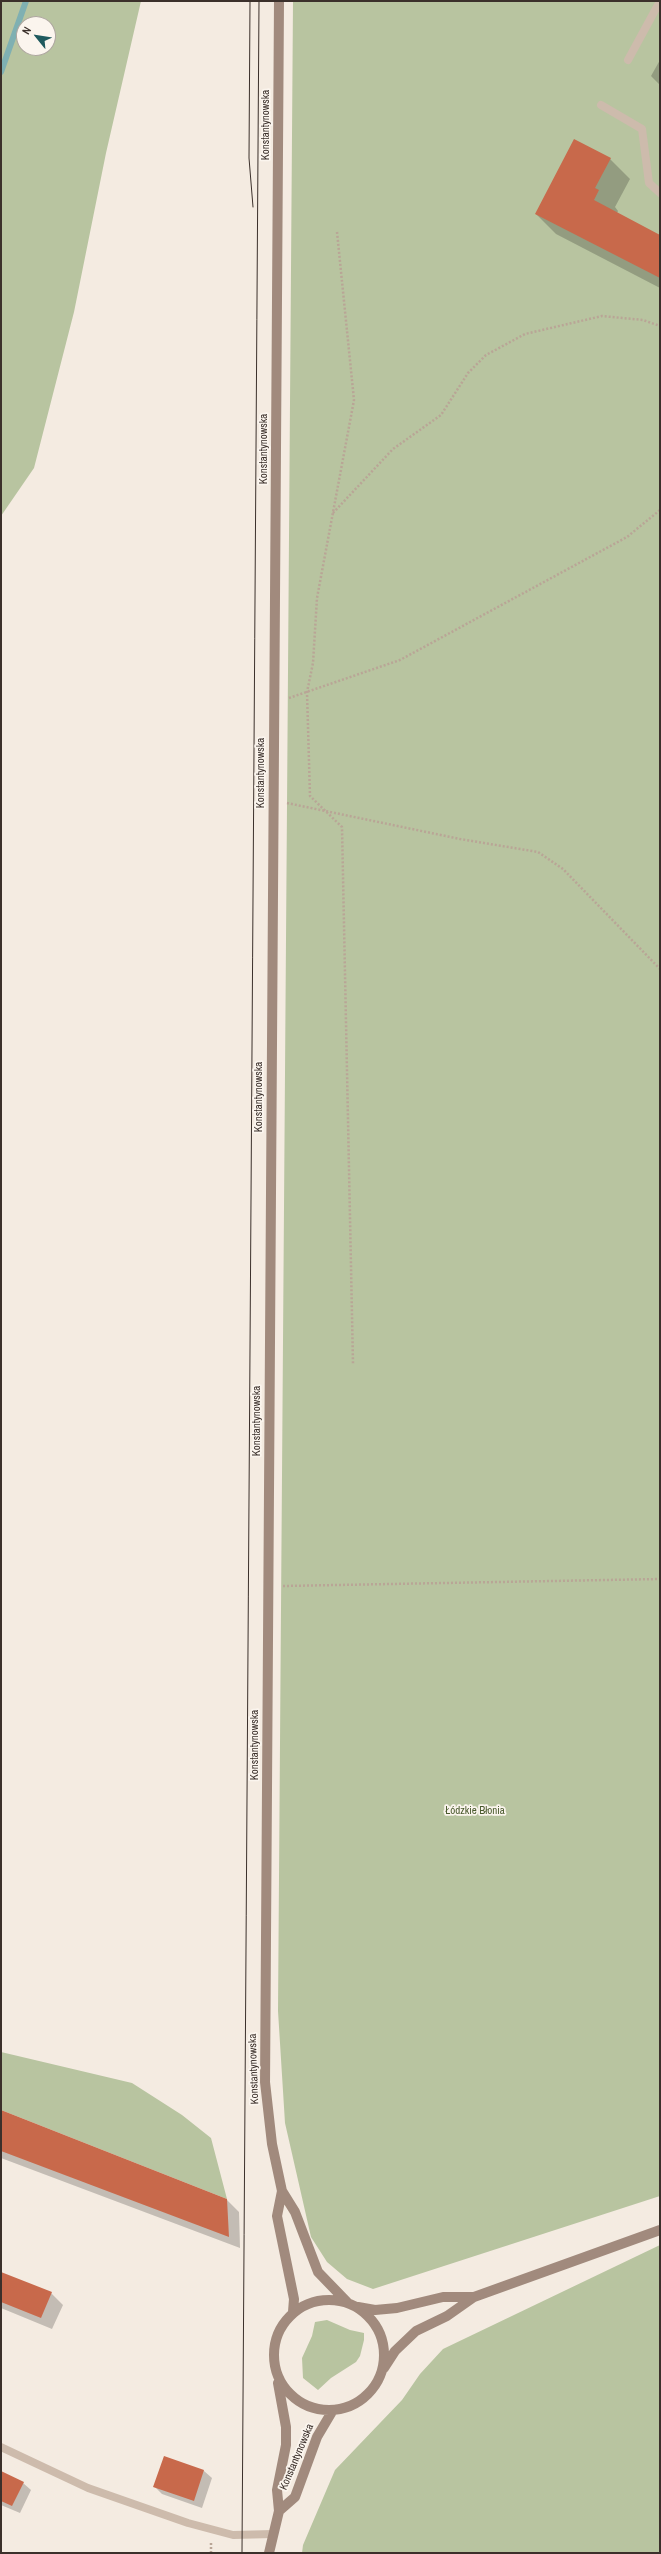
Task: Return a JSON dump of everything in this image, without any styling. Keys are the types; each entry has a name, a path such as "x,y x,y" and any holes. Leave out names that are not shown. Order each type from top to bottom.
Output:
{"main road":[{"name":"Konstantynowska","path":"279,1 265,2082 271,2137 282,2191 294,2212 318,2272 352,2304"},
{"name":"Konstantynowska","path":"282,2191 277,2216 294,2299 293,2312"},
{"path":"474,2297 443,2297 396,2308 375,2310 352,2304 319,2300 293,2312 281,2326 276,2336 273,2354 276,2373 285,2390 300,2402 316,2409 333,2410 350,2406 365,2397 395,2351 412,2334 446,2316 474,2297 660,2230"},
{"path":"352,2304 370,2318 381,2337 384,2358 380,2375"},
{"name":"Konstantynowska","path":"269,2553 279,2511 276,2490 283,2466 286,2427 276,2373"},
{"name":"Konstantynowska","path":"279,2511 295,2497 317,2437 333,2410"}],"lane":[{"path":"628,60 656,4"},
{"path":"600,105 642,129 649,183 660,193"},
{"path":"1,2448 93,2490 188,2523 233,2535 273,2534"}],"path":[{"path":"337,232 354,400 317,598 313,663 307,692 310,796 342,827 353,1364"},
{"path":"333,513 393,449 441,415 468,373 486,355 525,334 602,316 644,320 660,326"},
{"path":"274,703 400,660 627,537 660,510"},
{"path":"273,800 460,839 538,852 563,870 660,969"},
{"path":"268,1587 660,1579"}],"green space":[{"path":"1,1 141,1 106,153 74,312 34,468 1,516"},
{"name":"Łódzkie Błonia","path":"293,1 660,1 660,2196 373,2289 347,2279 327,2262 311,2237 285,2123 278,2011"},
{"path":"1,1424 2,1442 1,1732"},
{"path":"1,2052 132,2083 182,2115 211,2138 227,2199 1,2110"},
{"path":"660,2245 660,2553 302,2553 303,2545 335,2470 402,2400 420,2374 443,2349"},
{"path":"327,2320 350,2330 364,2333 364,2340 360,2356 356,2362 331,2378 318,2390 303,2378 302,2358 312,2336 315,2322"}],"building":[{"path":"574,139 611,158 595,188 599,190 594,200 660,235 660,278 535,214"},
{"path":"1,2110 227,2199 229,2237 1,2151"},
{"path":"1,2272 52,2292 41,2318 1,2302"},
{"path":"164,2456 204,2470 194,2501 153,2487"},
{"path":"1,2471 24,2482 12,2506 1,2501"}],"waterway":[{"path":"1,72 26,1"}],"tram line":[{"path":"250,1 249,158 253,207"},
{"path":"242,2553 259,1"}]}
